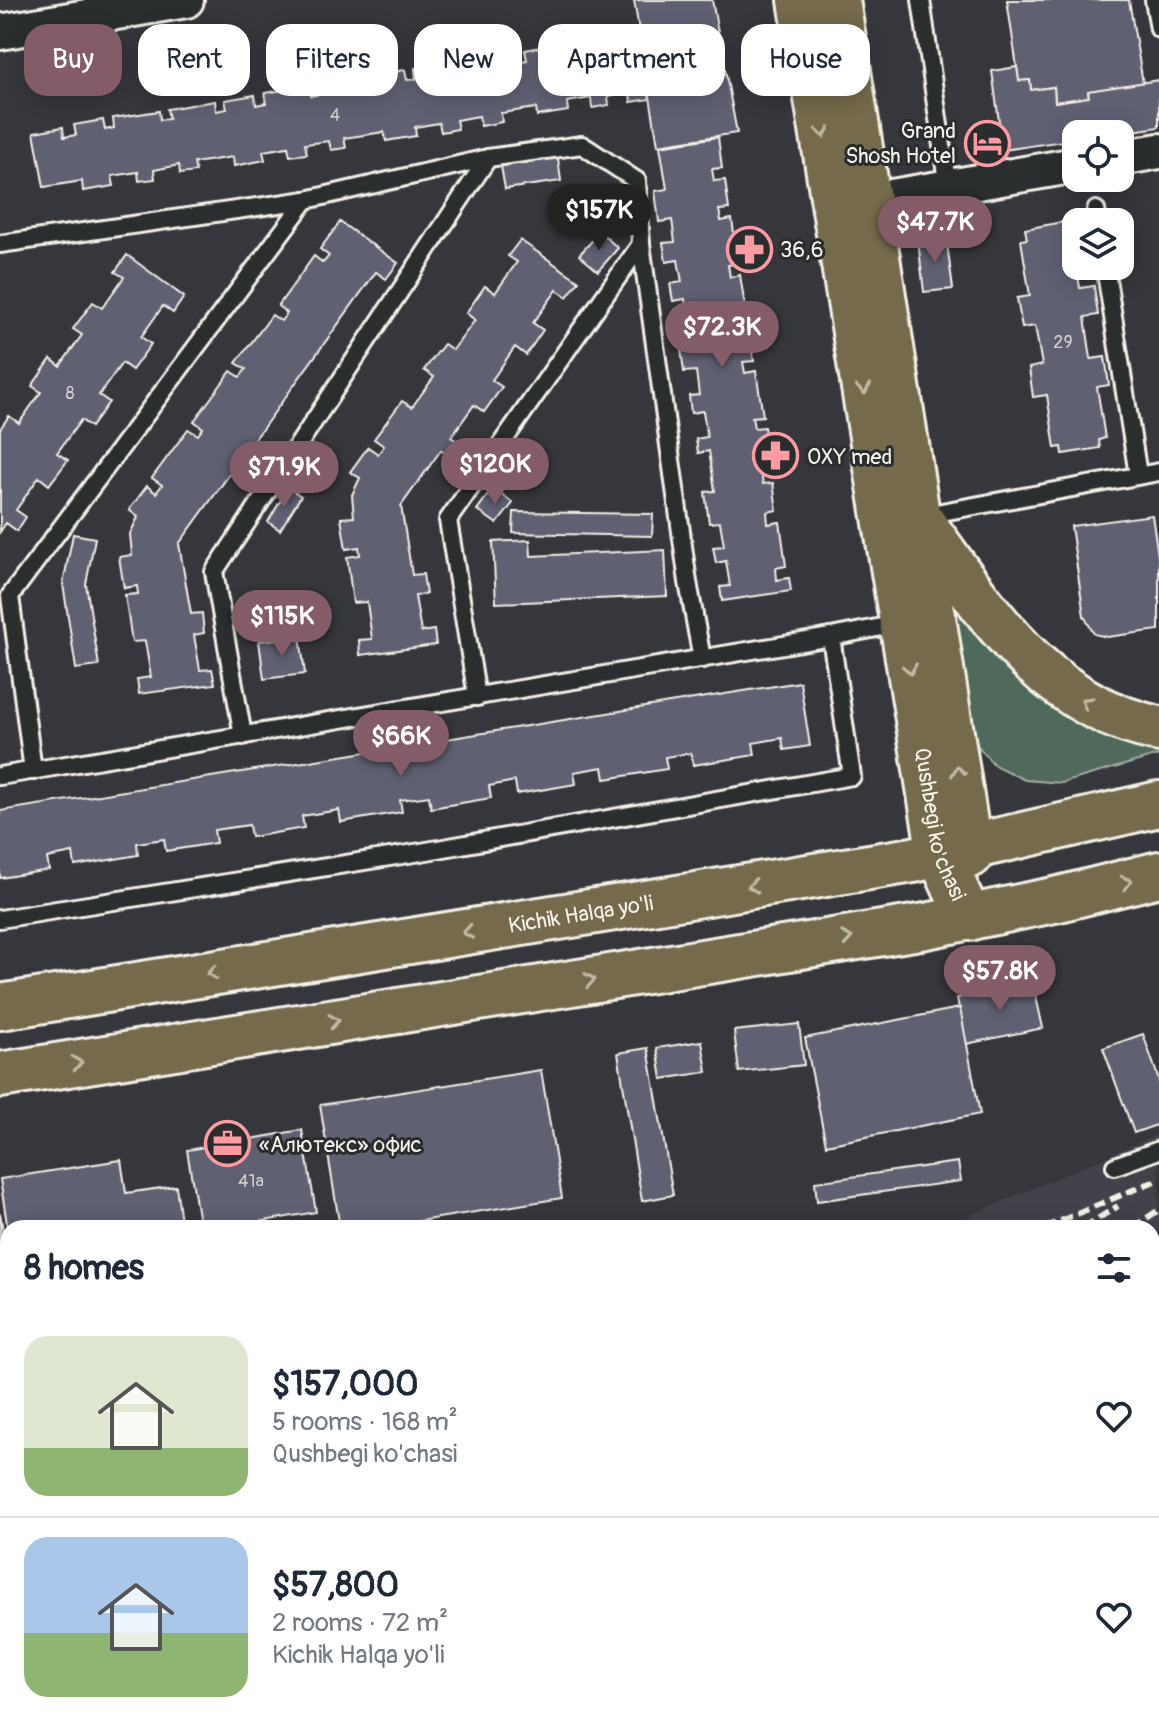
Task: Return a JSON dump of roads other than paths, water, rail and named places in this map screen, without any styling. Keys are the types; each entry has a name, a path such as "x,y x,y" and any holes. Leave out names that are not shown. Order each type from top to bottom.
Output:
{"main road":[{"name":"Qushbegi ko'chasi","path":"801,0 852,204 918,517 941,854"},
{"name":"Qushbegi ko'chasi","path":"837,0 852,204 903,623 941,854 969,918"},
{"path":"918,517 991,618 1036,667 1101,711 1159,729"},
{"name":"Kichik Halqa yo'li","path":"0,1007 941,854 1159,804"},
{"path":"1043,832 1059,899"},
{"path":"926,926 941,854"},
{"path":"0,1075 926,926 1059,899 1159,874"}],"street":[{"path":"0,32 117,6 186,0"},
{"path":"1134,155 1159,151"},
{"path":"852,204 1062,168"}],"lane":[{"path":"921,0 948,188"},
{"path":"1154,0 1159,29"},
{"path":"0,244 306,200 488,158 582,145 637,181 641,244 688,582 702,659"},
{"path":"243,736 214,572 488,158"},
{"path":"33,771 10,596 306,200"},
{"path":"477,697 448,520 641,244"},
{"path":"1107,280 1138,475"},
{"path":"918,517 1159,472"},
{"path":"0,776 903,623"},
{"path":"0,919 421,852 852,776 831,637"},
{"path":"1115,1166 1159,1150"}],"railway":[{"path":"1063,1220 1159,1179"},
{"path":"1096,1220 1118,1206"},
{"path":"1144,1220 1159,1210"}],"place":[{"name":"Grand Shosh Hotel","path":"987,143"},
{"name":"36,6","path":"749,249"},
{"name":"OXY med","path":"776,456"},
{"name":"«Алютекс» офис","path":"228,1144"}]}
